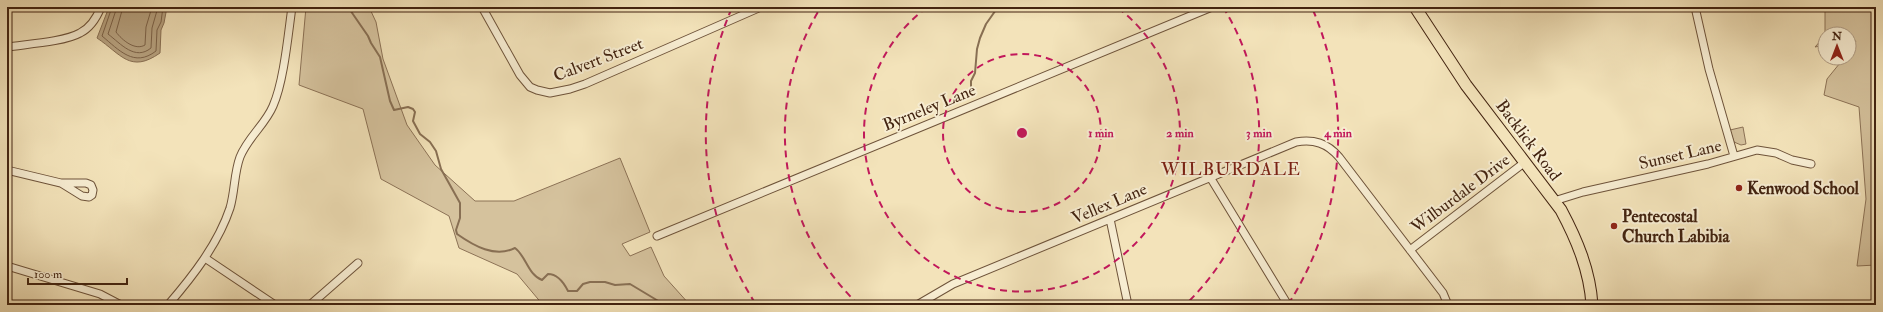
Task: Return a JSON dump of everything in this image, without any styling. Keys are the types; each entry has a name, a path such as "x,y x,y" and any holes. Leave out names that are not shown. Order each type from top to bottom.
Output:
{"main road":[{"name":"Backlick Road","path":"1415,7 1462,80 1564,216 1578,243 1589,280 1592,305"}],"street":[{"path":"7,47 61,38 80,33 93,22 101,7"},
{"path":"168,305 205,258 227,216 238,165 245,147 274,105 282,72 292,7"},
{"name":"Calvert Street","path":"482,7 524,81 537,90 550,93 585,84 761,7"},
{"name":"Byrneley Lane","path":"656,236 1212,7"},
{"name":"Sunset Lane","path":"1554,201 1583,192 1708,164 1734,156 1709,69 1695,7"},
{"name":"Vellex Lane","path":"917,305 953,284 1210,177 1296,142 1306,140 1321,143 1327,146 1339,157 1410,250"},
{"path":"1734,156 1750,151 1766,150 1792,160 1811,164"},
{"name":"Wilburdale Drive","path":"1448,305 1443,293 1410,250 1525,162"},
{"path":"7,170 61,183"},
{"path":"1210,177 1288,305"},
{"path":"1110,219 1128,305"},
{"path":"205,258 275,305"},
{"path":"310,305 358,263"},
{"path":"7,266 100,294 121,305"}],"shaded area":[{"path":"306,7 369,7 376,22 383,59 407,125 435,165 475,201 514,201 620,158 650,232 622,244 630,256 651,247 664,276 690,305 543,305 517,274 459,248 449,216 381,179 363,109 299,85"},
{"path":"1825,7 1873,7 1876,25 1876,265 1857,266 1866,199 1859,107 1824,95 1827,79 1838,66 1857,66 1857,26 1825,26"},
{"path":"1743,127 1746,144 1741,145 1734,142 1730,130"}],"water":[{"path":"109,7 167,7 161,30 160,53 141,62 133,62 120,55 97,38"}],"waterway":[{"path":"348,7 368,36 380,57 390,101 394,110 408,107 413,109 415,112 413,121 420,134 430,142 436,151 441,169 460,203 460,218 456,230 457,234 470,243 492,251 500,252 515,248 519,251 530,270 537,278 542,280 548,274 552,274 563,282 568,291 577,291 583,284 590,282 605,282 615,285 630,284 665,305"},
{"path":"971,91 971,81 975,73 977,49 980,38 986,24 998,7"},
{"path":"673,305 678,301 683,302 684,305"}],"place":[{"name":"Kenwood School","path":"1739,188"},
{"name":"Pentecostal Church Labibia","path":"1614,226"}],"district":[{"name":"WILBURDALE","path":"1231,169"}]}
